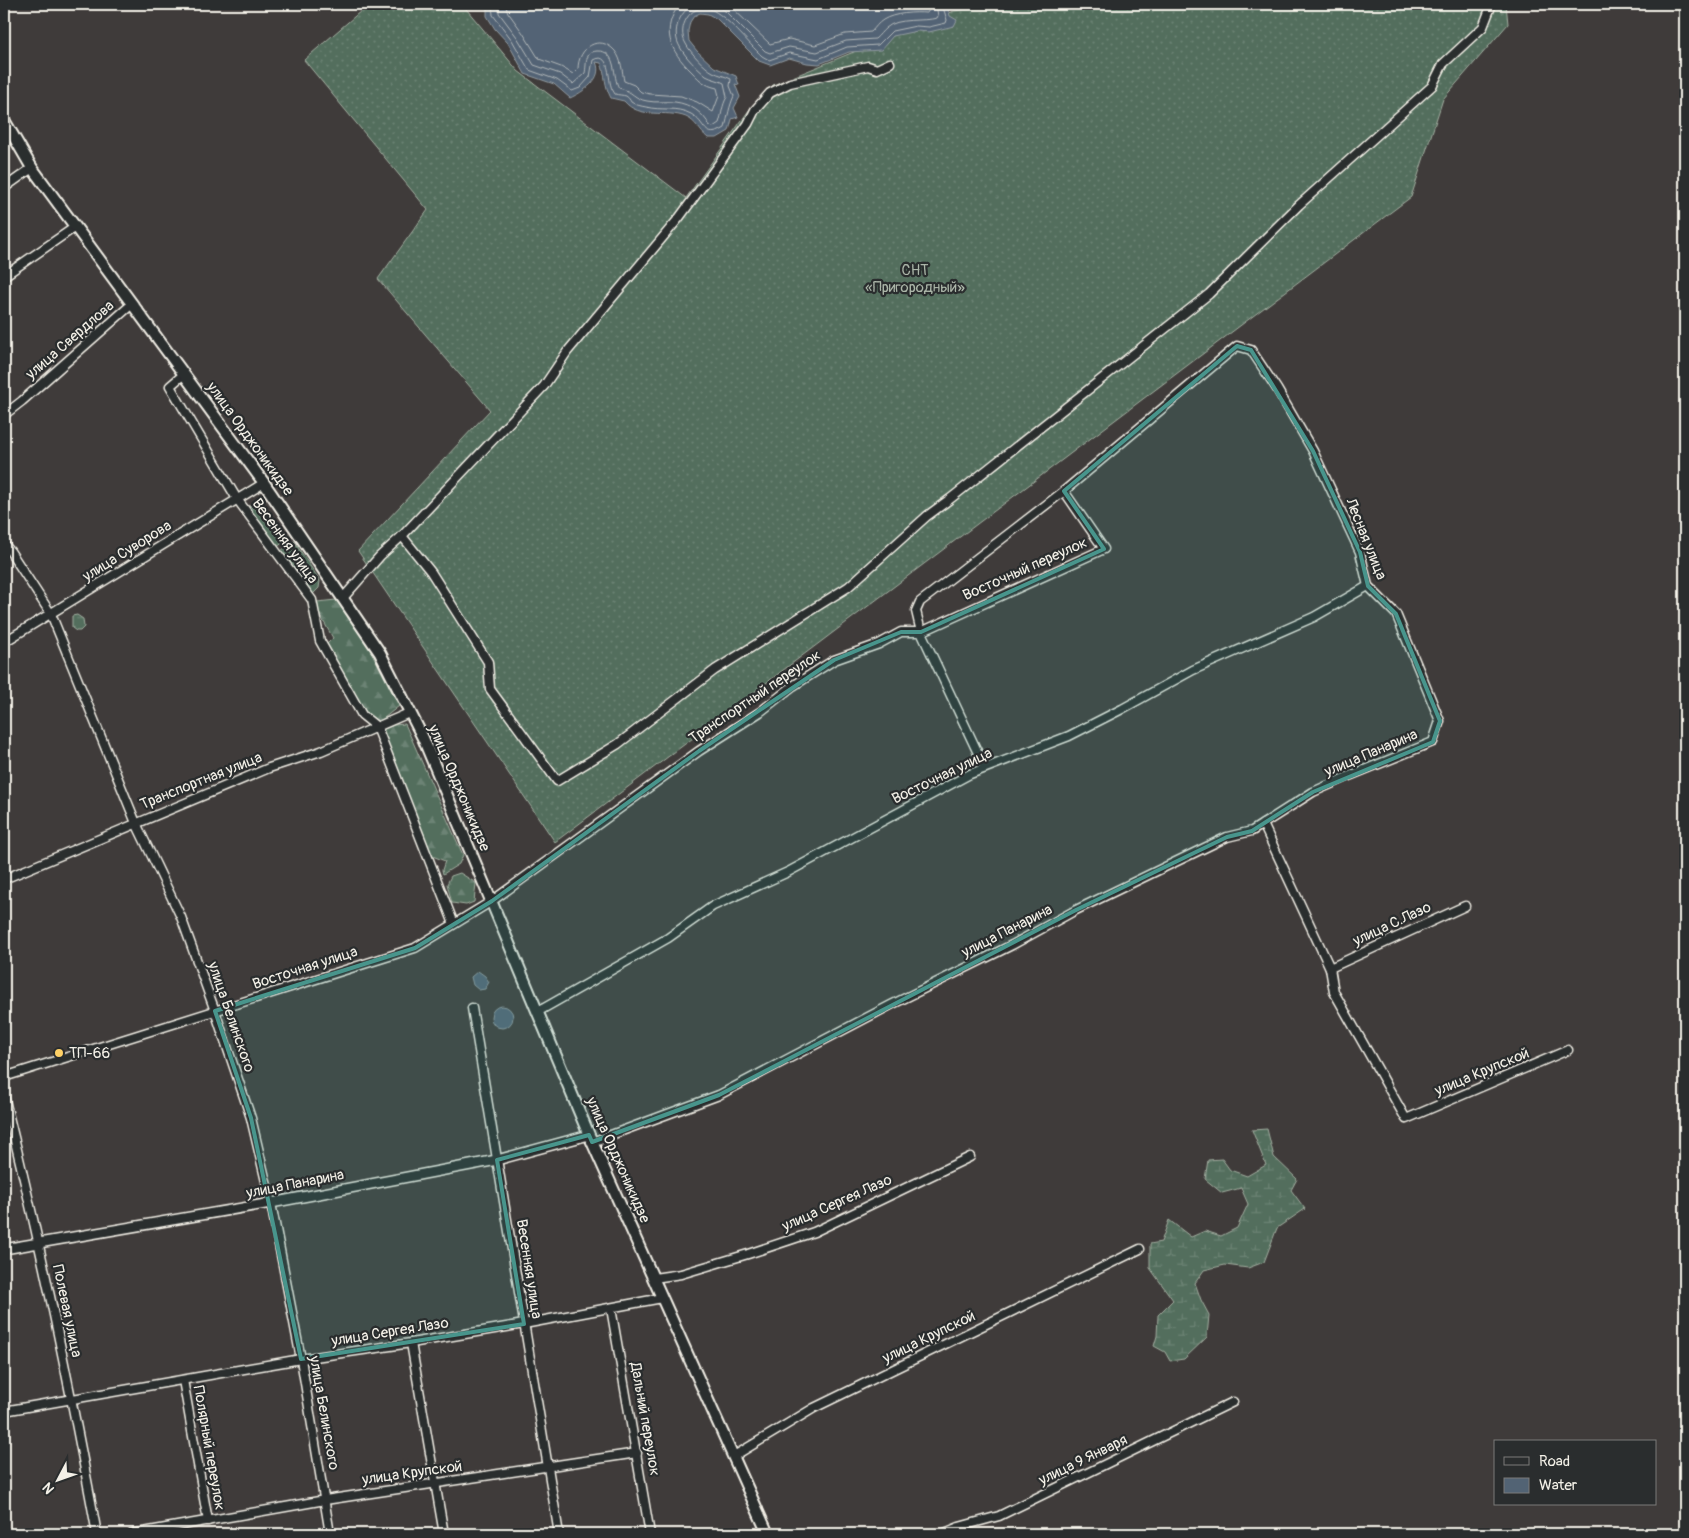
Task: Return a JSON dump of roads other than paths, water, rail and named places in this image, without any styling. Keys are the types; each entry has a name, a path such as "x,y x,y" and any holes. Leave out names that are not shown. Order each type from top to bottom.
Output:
{"main road":[{"name":"улица Орджоникидзе","path":"4,120 32,168 264,482 380,653 423,738 591,1138 768,1534"}],"street":[{"path":"402,536 431,572 488,662 490,689 556,781 618,744 715,670 848,587 926,516 1209,294 1299,205 1432,86 1443,64 1484,27 1492,4"},
{"path":"343,598 380,556 402,536 544,386 567,352 680,218 748,124 755,110 770,93 790,83 868,66 877,68 890,63"},
{"path":"4,188 32,168"},
{"path":"4,276 75,227"},
{"name":"улица Свердлова","path":"4,415 132,304"},
{"name":"Лесная улица","path":"1064,491 1237,346 1251,350 1277,389 1313,451 1360,552 1368,586 1396,614 1440,720 1433,742"},
{"name":"Весенняя улица","path":"184,374 170,386 237,499 312,600 320,641 362,715 378,727 454,924"},
{"name":"улица Суворова","path":"4,642 264,482"},
{"path":"985,768 921,632 916,611 920,602 1064,491"},
{"name":"Восточный переулок","path":"921,632 1104,549 1064,491"},
{"name":"улица Белинского","path":"4,544 51,614 136,823 181,917 251,1118 271,1203 301,1359 330,1534"},
{"name":"Восточная улица","path":"539,1011 668,938 713,906 788,872 938,791 985,768 1068,736 1193,670 1314,617 1368,586"},
{"name":"Транспортный переулок","path":"492,901 699,751 760,712 801,681 834,660 879,644 901,632 921,632"},
{"name":"Транспортная улица","path":"4,879 269,768 321,751 409,713"},
{"name":"улица Панарина","path":"4,1249 271,1203 497,1160 591,1138 719,1095 891,1004 1012,946 1076,910 1226,837 1252,831 1322,788 1433,742"},
{"path":"1263,824 1330,968"},
{"name":"Восточная улица","path":"4,1077 415,948 492,901"},
{"name":"улица С.Лазо","path":"1330,968 1465,906"},
{"name":"улица Крупской","path":"1330,968 1334,992 1406,1119 1568,1050"},
{"name":"Весенняя улица","path":"472,1008 559,1534"},
{"name":"Полевая улица","path":"4,1096 72,1400 96,1534"},
{"name":"улица Сергея Лазо","path":"654,1278 681,1274 814,1232 970,1157"},
{"name":"улица Крупской","path":"734,1456 814,1408 1140,1249"},
{"name":"улица Сергея Лазо","path":"4,1411 301,1359 524,1324 662,1298"},
{"name":"Дальний переулок","path":"611,1308 650,1534"},
{"path":"411,1343 444,1534"},
{"name":"Полярный переулок","path":"184,1380 208,1521"},
{"name":"улица 9 Января","path":"942,1534 959,1527 999,1516 1233,1402"},
{"name":"улица Крупской","path":"132,1534 325,1500 637,1453"}],"water":[{"path":"487,4 947,4 950,16 957,20 954,26 929,32 917,31 893,36 881,50 849,52 819,64 789,58 770,65 759,61 717,19 708,14 700,13 694,16 690,22 688,31 689,41 714,67 736,76 739,85 735,84 740,97 734,108 738,117 732,119 729,131 717,138 708,138 693,121 686,117 637,110 630,107 624,101 611,98 601,63 596,62 597,74 591,84 570,98 554,84 525,74 508,43 495,29 487,16"},
{"path":"478,971 489,982 485,989 479,990 473,985 471,977"},
{"path":"502,1006 510,1009 513,1017 510,1025 502,1028 494,1025 491,1017 494,1009"}],"place":[{"name":"ТП-66","path":"59,1053"}],"park label":[{"name":"СНТ «Пригородный»","path":"915,278"}]}
